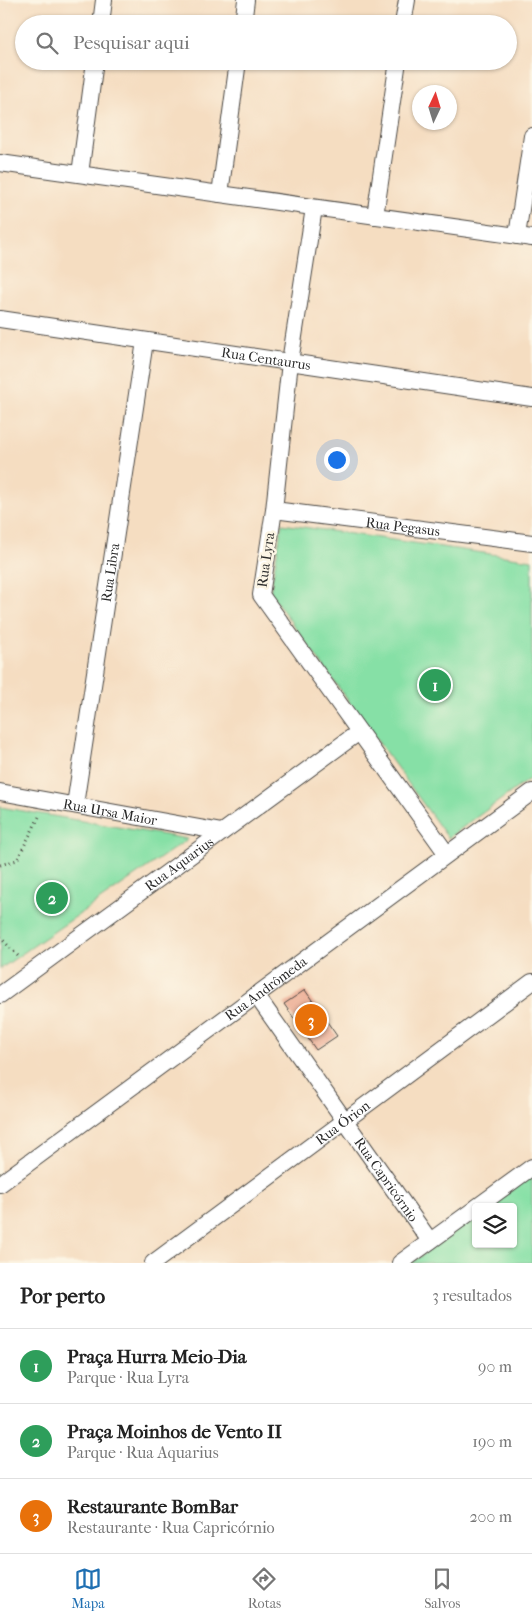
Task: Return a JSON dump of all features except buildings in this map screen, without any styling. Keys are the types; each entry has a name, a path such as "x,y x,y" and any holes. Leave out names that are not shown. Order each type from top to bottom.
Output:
{"street":[{"path":"102,15 104,0"},
{"path":"244,15 246,0"},
{"path":"404,15 407,0"},
{"path":"80,174 95,70"},
{"path":"220,194 237,70"},
{"path":"375,216 397,70"},
{"path":"0,163 525,237 532,136"},
{"name":"Rua Lyra","path":"314,208 290,362 274,510 261,595 447,854"},
{"name":"Rua Centaurus","path":"0,322 146,341 532,398"},
{"name":"Rua Libra","path":"75,805 146,341"},
{"name":"Rua Pegasus","path":"274,510 532,543"},
{"name":"Rua Aquarius","path":"0,995 359,732"},
{"name":"Rua Ursa Maior","path":"0,792 222,832"},
{"name":"Rua Andrômeda","path":"0,1184 532,792"},
{"name":"Rua Órion","path":"153,1263 532,982"},
{"name":"Rua Capricórnio","path":"256,995 430,1241"},
{"path":"481,1203 532,1166"},
{"path":"400,1263 472,1210"}],"path":[{"path":"0,866 17,860 41,814"},
{"path":"0,937 18,956"}],"green space":[{"path":"282,524 532,560 532,777 448,838 270,593"},
{"path":"0,807 188,839 0,969"},
{"path":"532,1175 532,1263 411,1263 472,1219 472,1248 517,1248 517,1203 494,1203"}],"place":[{"name":"Praça Hurra Meio-Dia","path":"435,685"},
{"name":"Praça Moinhos de Vento II","path":"52,898"},
{"name":"Restaurante BomBar","path":"311,1020"}]}
